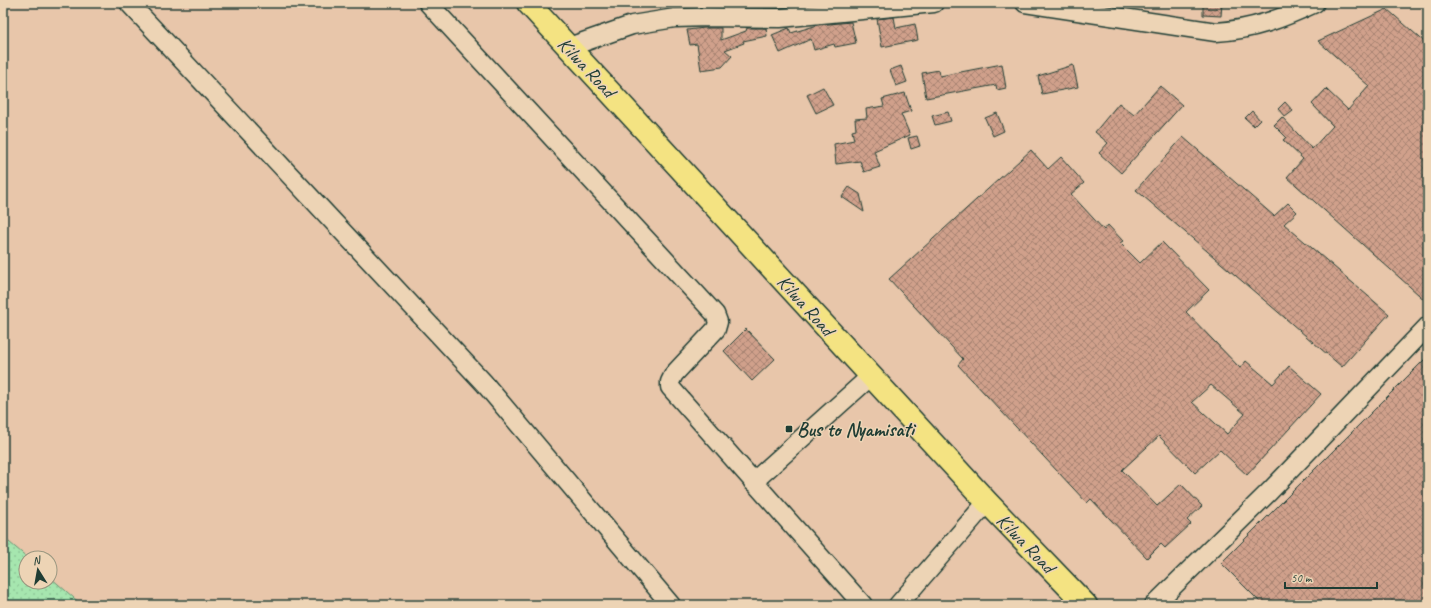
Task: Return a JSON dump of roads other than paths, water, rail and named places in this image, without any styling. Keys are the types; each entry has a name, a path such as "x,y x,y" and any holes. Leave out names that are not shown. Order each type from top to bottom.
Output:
{"highway":[{"name":"Kilwa Road","path":"528,3 987,502 1086,605"}],"street":[{"path":"130,3 484,383 671,605"},
{"path":"428,3 716,314 718,322 716,329 674,374 670,382 670,387 863,605"},
{"path":"569,47 632,25 675,18 780,18 934,3"},
{"path":"1025,3 1067,6 1216,32 1236,31 1259,26 1284,18 1315,3"},
{"path":"1154,605 1269,492 1428,326"},
{"path":"753,482 871,376"},
{"path":"898,605 987,502"}],"place":[{"name":"Bus to Nyamisati","path":"789,429"}]}
